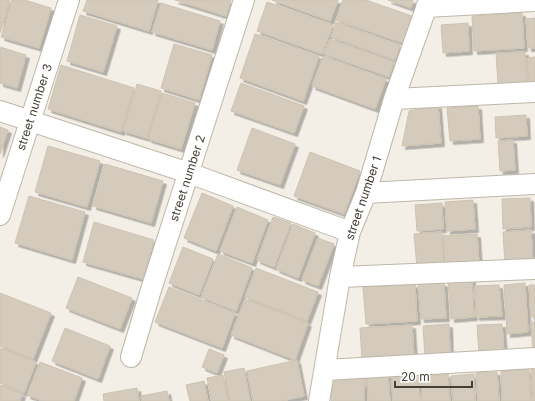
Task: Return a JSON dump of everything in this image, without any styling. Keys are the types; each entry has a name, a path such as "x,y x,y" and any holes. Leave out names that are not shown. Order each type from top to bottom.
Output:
{"street":[{"name":"street number 3","path":"0,215 69,0"},
{"name":"street number 2","path":"132,357 150,292 244,0"},
{"path":"428,4 535,1"},
{"name":"street number 1","path":"319,401 340,277 350,232 366,193 394,99 428,4"},
{"path":"394,99 535,92"},
{"path":"0,111 188,173 350,232"},
{"path":"366,193 535,184"},
{"path":"340,277 535,269"},
{"path":"324,370 535,358"}],"building":[{"path":"0,0 10,0 0,33"},
{"path":"12,0 25,0 51,8 39,48 1,37"},
{"path":"87,0 158,0 149,31 83,11"},
{"path":"175,0 231,0 226,16"},
{"path":"272,0 338,0 330,21"},
{"path":"343,0 366,0 412,16 403,43 336,20"},
{"path":"388,0 413,0 411,8"},
{"path":"267,2 333,25 322,54 257,31"},
{"path":"161,3 220,21 212,50 152,32"},
{"path":"522,13 524,48 474,51 472,16"},
{"path":"80,15 117,26 103,72 67,61"},
{"path":"535,18 535,48 528,48 526,19"},
{"path":"336,22 400,45 395,60 331,37"},
{"path":"468,23 469,51 443,53 441,25"},
{"path":"255,34 319,56 303,101 240,78"},
{"path":"330,39 394,62 389,77 324,54"},
{"path":"174,44 212,55 199,100 161,88"},
{"path":"0,47 26,55 17,88 0,83"},
{"path":"525,52 527,84 498,85 496,53"},
{"path":"323,56 386,79 375,109 312,86"},
{"path":"535,57 535,84 529,84 527,58"},
{"path":"61,65 134,88 121,132 48,109"},
{"path":"241,83 304,106 294,133 231,111"},
{"path":"137,84 161,91 147,138 123,131"},
{"path":"162,93 195,103 181,149 148,139"},
{"path":"438,105 441,143 402,146 409,111"},
{"path":"478,106 480,139 450,141 447,108"},
{"path":"526,115 527,136 496,138 495,117"},
{"path":"0,127 8,130 0,154"},
{"path":"252,128 295,144 280,185 237,170"},
{"path":"513,140 515,170 500,171 498,141"},
{"path":"48,146 100,161 87,207 35,192"},
{"path":"310,152 360,171 344,214 294,196"},
{"path":"105,164 163,181 151,223 93,206"},
{"path":"202,193 233,206 216,251 184,238"},
{"path":"29,196 85,212 72,260 15,243"},
{"path":"530,198 531,227 503,229 502,199"},
{"path":"473,200 475,229 447,231 445,202"},
{"path":"442,203 443,229 417,231 415,205"},
{"path":"237,207 268,220 252,263 220,251"},
{"path":"273,217 291,223 274,267 257,260"},
{"path":"94,222 154,240 143,279 83,262"},
{"path":"293,224 315,233 298,278 276,269"},
{"path":"531,230 533,264 505,266 503,232"},
{"path":"442,232 444,265 417,267 414,234"},
{"path":"477,234 479,265 445,267 443,236"},
{"path":"318,238 334,244 318,286 302,280"},
{"path":"183,247 213,259 199,295 169,283"},
{"path":"218,254 252,268 236,311 201,297"},
{"path":"256,268 318,292 307,321 245,297"},
{"path":"78,277 132,298 120,329 66,308"},
{"path":"472,279 474,317 451,319 448,281"},
{"path":"444,283 446,318 421,319 418,284"},
{"path":"525,283 528,332 507,334 504,285"},
{"path":"415,284 417,321 366,324 363,287"},
{"path":"499,285 502,316 476,317 475,286"},
{"path":"529,285 535,285 535,317 531,317"},
{"path":"169,287 235,313 222,348 155,322"},
{"path":"0,293 51,313 33,359 0,346"},
{"path":"245,299 308,323 295,360 231,335"},
{"path":"531,322 535,322 535,354 533,354"},
{"path":"449,324 450,355 425,357 423,326"},
{"path":"502,324 504,354 479,355 477,325"},
{"path":"412,325 414,358 362,361 360,328"},
{"path":"65,328 110,346 98,379 52,361"},
{"path":"0,348 36,362 24,393 0,383"},
{"path":"209,349 224,355 217,373 202,367"},
{"path":"297,360 304,396 281,401 253,401 247,371"},
{"path":"40,362 82,378 74,401 43,401 27,395"},
{"path":"244,368 250,401 230,401 224,372"},
{"path":"531,368 535,368 535,401 533,401"},
{"path":"418,369 420,401 393,401 391,371"},
{"path":"529,369 531,401 502,401 501,371"},
{"path":"497,372 499,401 478,401 476,373"},
{"path":"331,374 365,375 364,401 331,401"},
{"path":"388,374 390,401 368,401 367,375"},
{"path":"448,374 450,401 422,401 421,376"},
{"path":"474,374 475,401 453,401 451,376"},
{"path":"223,375 228,401 212,401 207,378"},
{"path":"204,381 208,401 190,401 186,385"},
{"path":"0,385 22,394 20,401 0,401"},
{"path":"137,388 139,401 104,401 103,394"},
{"path":"167,391 169,401 142,401 141,396"}]}
